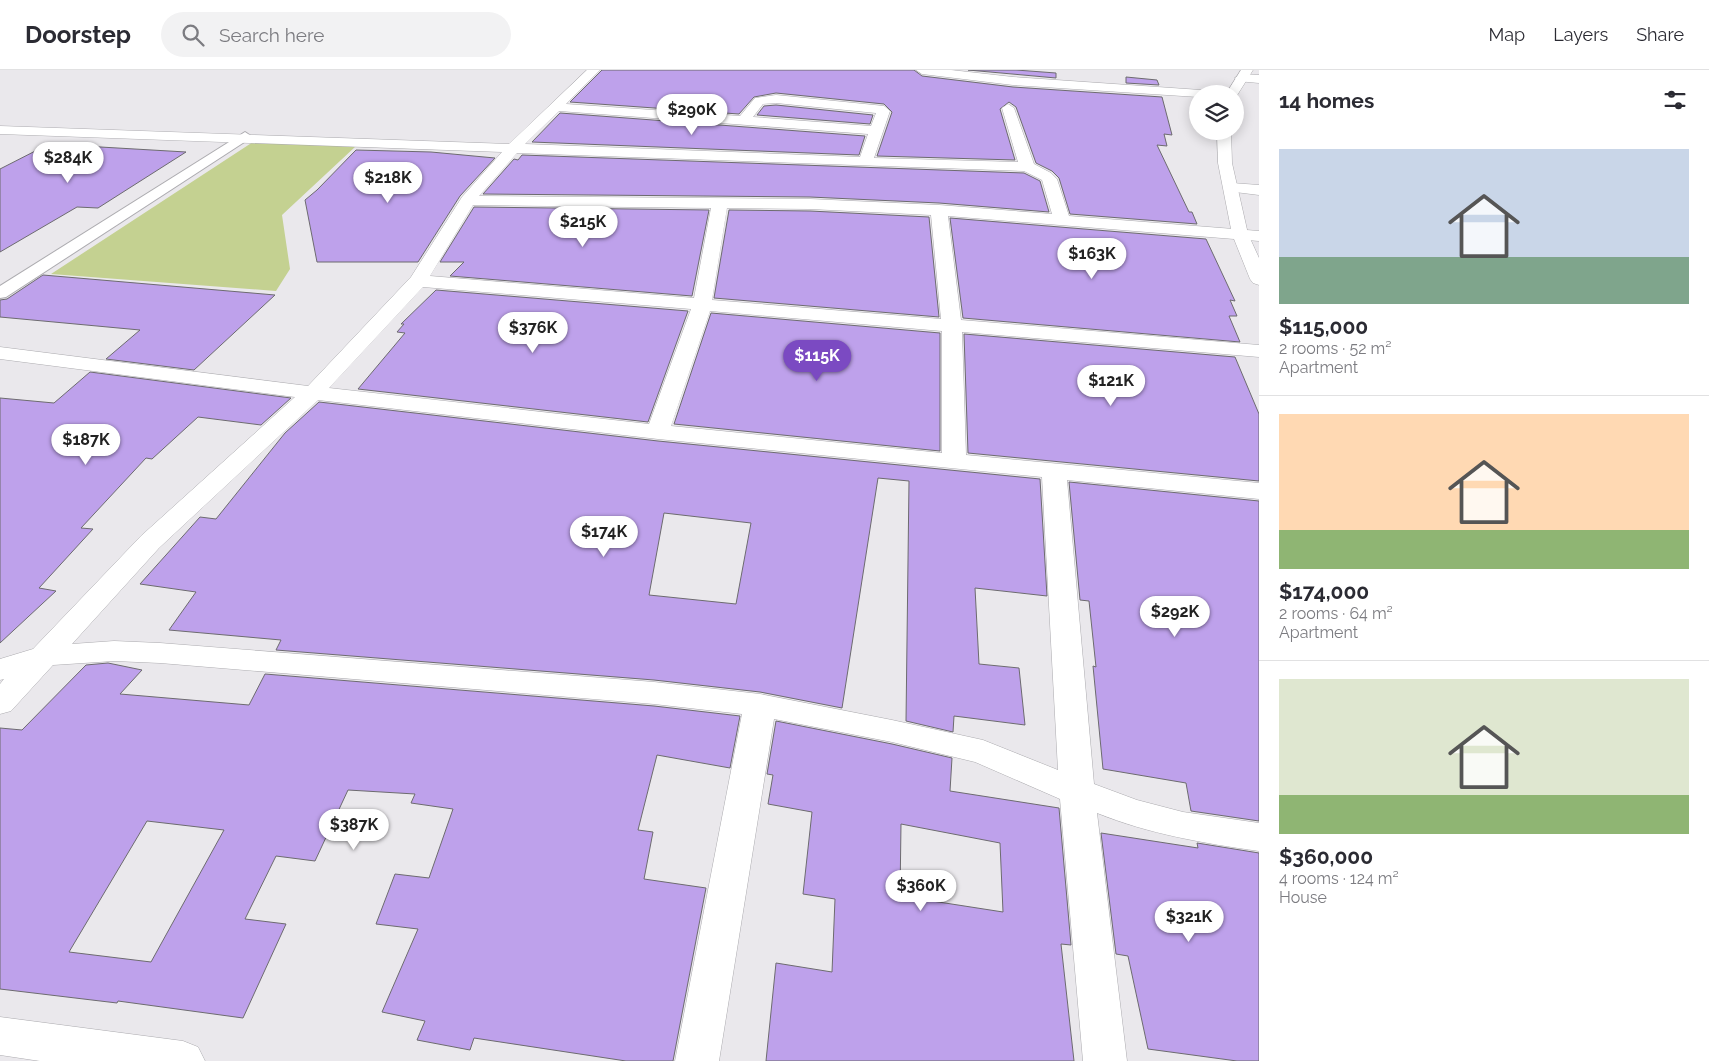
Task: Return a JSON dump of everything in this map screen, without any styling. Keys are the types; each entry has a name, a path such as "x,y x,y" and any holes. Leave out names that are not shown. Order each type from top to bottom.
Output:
{"street":[{"path":"0,703 150,542 313,392 418,281 468,200 514,147 594,70"},
{"path":"922,70 1013,81 1189,93"},
{"path":"1237,85 1244,74 1259,79"},
{"path":"744,121 759,101 776,99 879,109 883,111 866,160"},
{"path":"555,108 876,130"},
{"path":"1008,108 1027,167"},
{"path":"0,130 246,136 641,154 866,160 1027,167 1049,179 1062,220"},
{"path":"1224,140 1225,163 1232,188 1240,234 1259,279"},
{"path":"1232,188 1259,190"},
{"path":"468,200 522,203 811,204 939,210 1259,236"},
{"path":"487,216 522,203"},
{"path":"658,432 702,305 720,204"},
{"path":"939,210 952,325 954,461"},
{"path":"438,250 472,225"},
{"path":"418,281 1259,351"},
{"path":"0,353 658,432 1259,491"},
{"path":"1054,471 1077,792 1105,1061"},
{"path":"0,670 44,656 114,651 220,656 654,693 760,705 892,730 983,752 1077,792 1130,812 1183,826 1259,837"},
{"path":"698,1061 760,705"},
{"path":"0,1036 183,1061"}],"lane":[{"path":"0,294 246,136"}],"green space":[{"path":"256,140 355,147 282,215 290,269 276,291 51,274"}],"building":[{"path":"602,70 914,70 922,76 1013,87 1162,97 1172,135 1164,134 1167,146 1157,145 1189,212 1192,212 1197,224 1070,214 1059,178 1052,171 1036,163 1016,107 1009,102 1000,109 1015,160 877,156 892,112 884,104 776,93 754,97 739,114 570,102"},
{"path":"968,70 1016,70 1056,73 1056,78"},
{"path":"1126,77 1157,80 1159,85 1126,83"},
{"path":"776,105 873,115 870,124 757,115 764,106"},
{"path":"560,113 865,136 859,155 532,142"},
{"path":"49,144 186,152 98,208 77,207 0,252 0,169"},
{"path":"356,150 431,152 495,158 460,196 418,262 317,262 305,200"},
{"path":"522,155 1024,173 1040,181 1049,212 939,203 810,197 483,194 514,159 518,160"},
{"path":"474,207 709,210 692,296 450,276 464,262 440,262"},
{"path":"729,210 810,211 929,217 939,317 714,298"},
{"path":"950,218 1206,239 1235,301 1230,300 1237,316 1229,316 1240,342 963,318"},
{"path":"43,275 275,295 194,370 106,359 140,330 0,317 0,300 7,299"},
{"path":"436,290 688,311 648,422 358,389 405,333 397,332 404,324 401,324"},
{"path":"711,313 940,333 940,451 674,424"},
{"path":"964,334 1235,357 1259,414 1259,481 968,453"},
{"path":"90,372 291,398 261,425 198,417 152,459 146,458 81,528 93,529 39,588 56,591 0,643 0,398 54,403"},
{"path":"319,402 658,441 1040,479 1047,596 975,588 979,664 1019,668 1025,725 954,716 953,732 906,721 909,481 878,478 842,708 760,692 654,680 276,650 281,640 169,630 196,592 140,584 200,517 216,519 285,433","holes":["664,513 751,523 736,604 649,595"]},
{"path":"1069,482 1259,501 1259,821 1191,811 1186,783 1103,769 1089,601 1080,600"},
{"path":"108,663 142,670 120,694 249,705 265,674 654,706 740,716 730,768 657,755 638,830 653,832 644,879 706,888 673,1061 626,1061 474,1038 470,1050 417,1040 425,1021 382,1012 418,929 376,924 395,874 429,878 453,809 411,803 415,794 348,790 315,861 276,856 245,919 286,924 243,1018 118,1001 117,1003 0,989 0,728 22,730 86,665","holes":["147,821 224,830 151,962 69,952"]},
{"path":"776,721 952,758 950,791 1059,808 1071,945 1061,944 1074,1061 766,1061 776,963 832,972 835,899 803,894 812,812 768,804 773,775 767,774","holes":["901,824 1000,843 1003,912 900,896"]},
{"path":"1101,833 1198,848 1197,843 1259,853 1259,1061 1237,1061 1148,1049 1128,956 1116,954"}]}
